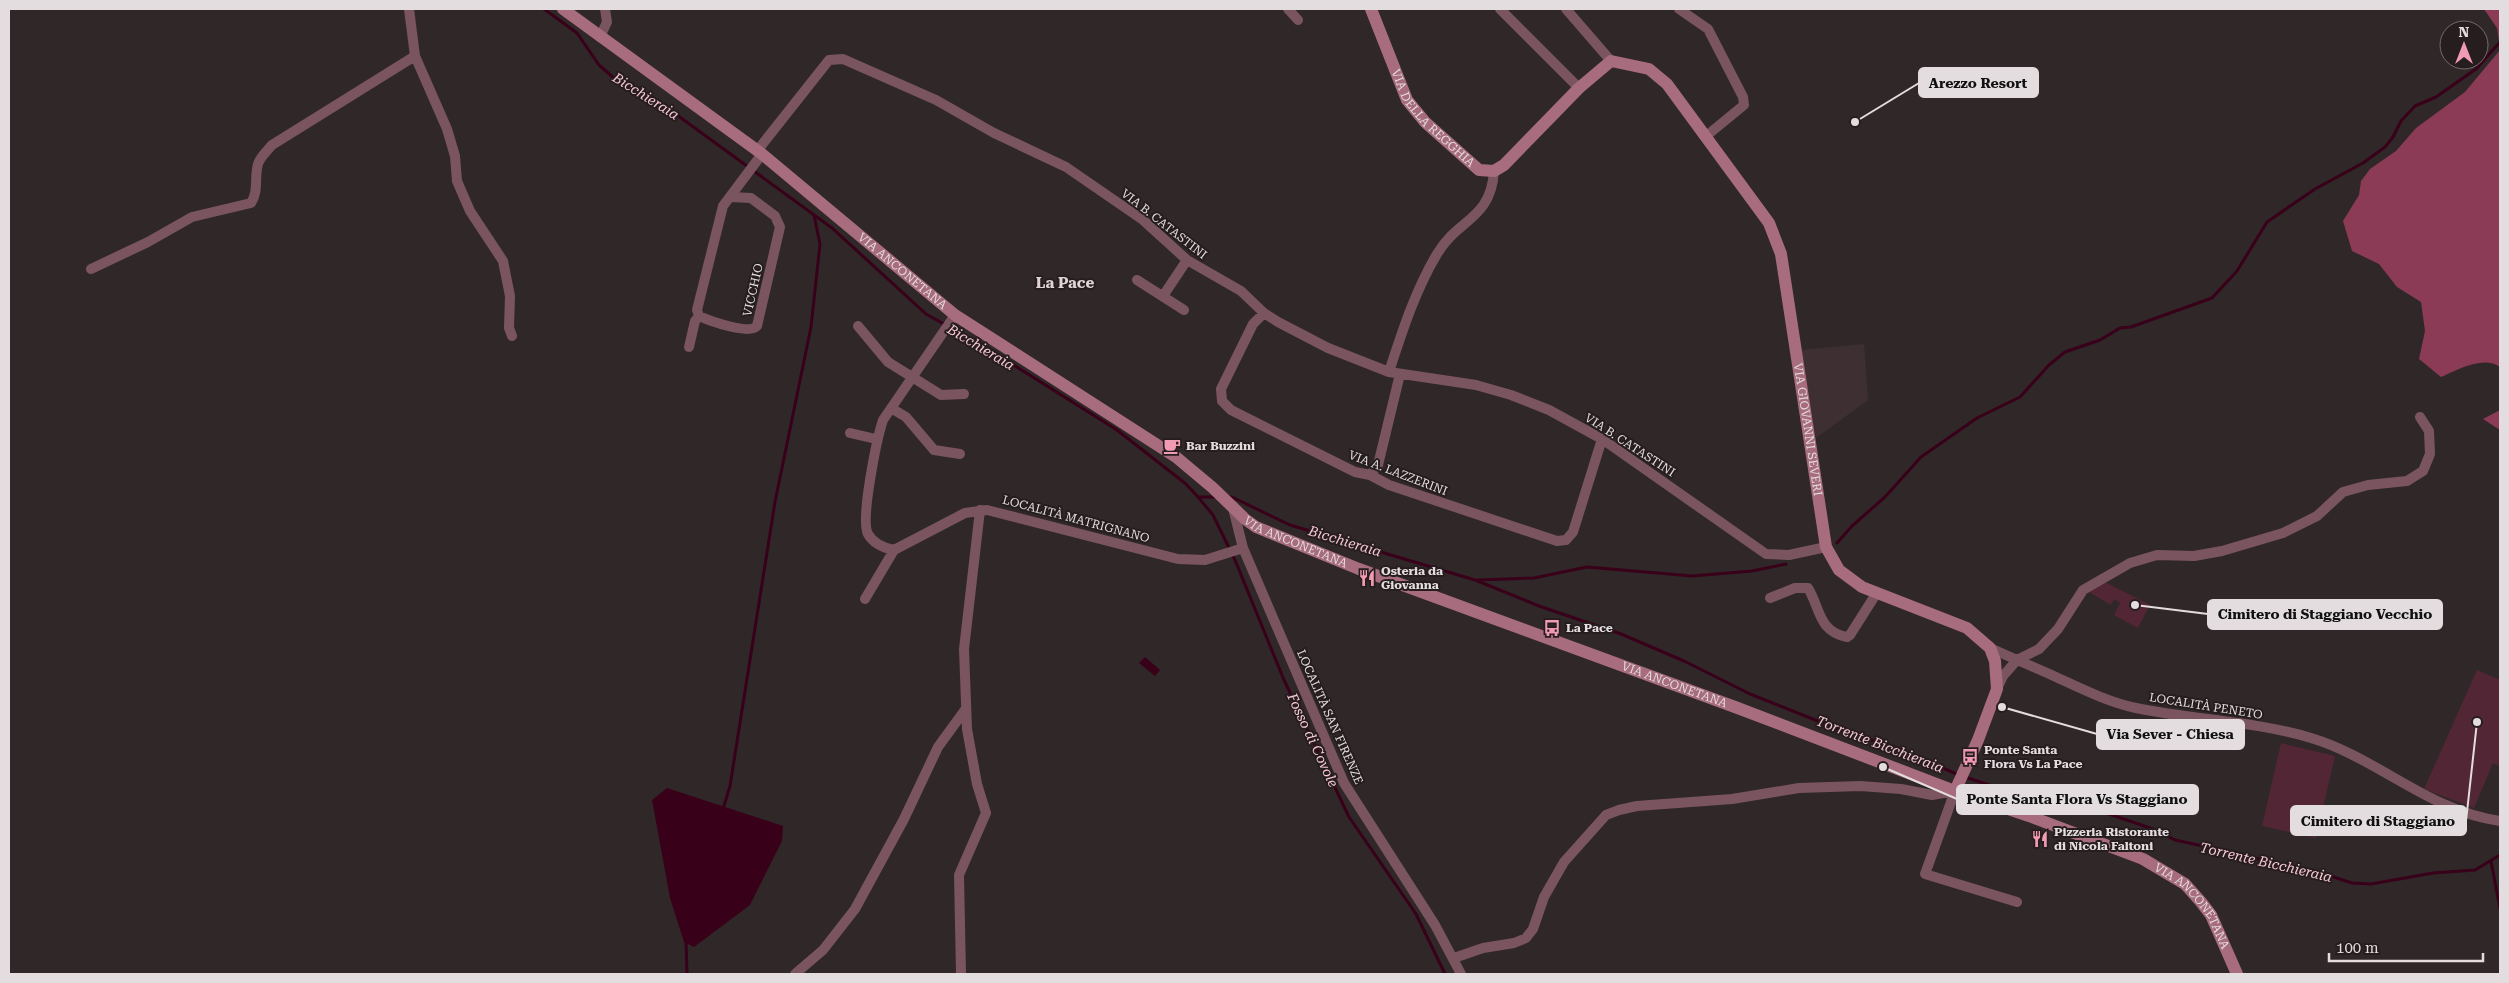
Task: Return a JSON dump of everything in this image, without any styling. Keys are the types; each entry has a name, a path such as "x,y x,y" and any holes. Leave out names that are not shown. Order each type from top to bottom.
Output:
{"main road":[{"name":"VIA ANCONETANA","path":"563,9 759,155 955,316 1176,457 1213,488 1245,519 1268,533 1359,569 1958,787 2029,816 2144,858 2185,884 2211,915 2237,974"},
{"name":"VIA DELLA REGGHIA","path":"1371,9 1407,100 1425,122 1479,170 1494,171 1504,165 1579,88 1611,61"},
{"name":"VIA GIOVANNI SEVERI","path":"1611,61 1648,69 1657,74 1667,84 1769,223 1781,254 1826,547 1839,570 1849,579 1876,594 1966,628 1990,648"},
{"path":"1958,787 1997,689 1995,661 1990,648"}],"street":[{"path":"409,9 415,56 447,129 455,156 457,181 470,211 503,261 510,296 509,328 512,336"},
{"path":"600,37 607,22 605,9"},
{"path":"1288,9 1298,20"},
{"path":"1500,9 1579,88"},
{"path":"1566,9 1611,61"},
{"path":"1679,9 1708,29 1743,97 1744,105 1705,137"},
{"path":"92,269 148,242 192,217 251,203 256,195 255,176 258,162 272,145 415,56"},
{"name":"VIA B. CATASTINI","path":"759,155 829,60 843,59 936,100 994,133 1066,167 1143,220 1187,260 1241,291 1264,313 1328,348 1389,372 1476,384 1549,410 1602,439 1766,554 1789,555 1826,547"},
{"path":"689,347 695,321 699,316 697,310 723,206 759,155"},
{"path":"1389,372 1404,326 1437,252 1450,236 1474,217 1487,201 1493,185 1494,171"},
{"name":"VICCHIO","path":"699,316 748,330 758,326 780,227 779,221 750,198 730,197"},
{"path":"1163,296 1187,260"},
{"path":"1137,280 1184,310"},
{"name":"VIA A. LAZZERINI","path":"1264,313 1253,324 1221,389 1222,400 1231,410 1355,472 1370,475 1389,485 1531,534 1562,541 1569,538 1573,532 1602,439"},
{"path":"865,599 894,550 875,542 865,527 876,439 883,420 942,332 955,316"},
{"path":"858,326 888,362 940,395 964,394"},
{"path":"1370,475 1378,465 1400,374"},
{"path":"891,408 906,417 934,450 960,454"},
{"path":"1997,689 2003,676 2017,660 2039,649 2058,629 2084,590 2130,563 2157,555 2194,556 2222,551 2283,533 2317,516 2343,492 2368,485 2407,481 2423,471 2430,454 2429,431 2420,417"},
{"path":"850,434 876,439"},
{"name":"LOCALITÀ SAN FIRENZE","path":"1232,508 1240,549 1344,784 1454,958 1461,974"},
{"path":"961,974 959,875 986,814 977,784 965,710 964,649 980,510"},
{"name":"LOCALITÀ MATRIGNANO","path":"894,550 959,516 980,510 997,511 1178,559 1205,560 1240,549"},
{"path":"1770,598 1795,588 1808,588 1821,620 1835,633 1846,637 1850,635 1876,594"},
{"name":"LOCALITÀ PENETO","path":"1990,648 2092,693 2135,708 2276,729 2312,738 2340,749 2412,790 2450,808 2500,821"},
{"path":"795,974 823,950 855,909 904,819 938,747 965,710"},
{"path":"1454,958 1483,948 1514,944 1526,938 1534,929 1544,897 1564,862 1606,815 1619,810 1637,806 1732,799 1799,788 1860,786 1901,789 1932,794 1958,787"},
{"path":"1958,787 1925,874 2017,902"}],"shaded area":[{"path":"2484,9 2500,9 2500,48 2497,28"},
{"path":"2500,50 2500,367 2494,364 2479,363 2441,377 2419,359 2425,331 2421,302 2397,287 2379,264 2352,251 2343,221 2359,195 2361,181 2370,169 2396,151 2416,128 2465,92 2483,70 2489,70 2489,63"},
{"path":"1864,344 1868,400 1816,438 1801,350"},
{"path":"2500,410 2500,430 2483,419"},
{"path":"2103,581 2150,605 2138,628 2114,615 2120,603 2114,599 2111,605 2089,592"},
{"path":"1145,657 1160,670 1155,676 1139,663"},
{"path":"2477,670 2500,680 2500,766 2493,763 2474,808 2424,789"},
{"path":"2281,743 2335,756 2316,838 2262,826"},
{"path":"667,788 783,826 782,841 750,905 694,947 684,942 670,898 652,800"}],"waterway":[{"name":"Bicchieraia","path":"544,9 577,33 599,65 622,85 655,99 832,228 926,314 985,347 1117,430 1186,484 1198,497 1217,497"},
{"path":"1837,543 1852,526 1885,497 1921,457 1977,418 2020,397 2049,365 2065,352 2100,340 2120,328 2131,327 2212,298 2237,271 2267,222 2315,189 2363,163 2385,147 2393,137 2401,121 2415,106 2436,97 2476,69 2500,42"},
{"path":"723,809 730,786 775,502 811,327 820,244 814,215"},
{"name":"Fosso di Covole","path":"1198,497 1213,515 1235,560 1284,680 1349,817 1416,914 1445,974"},
{"name":"Torrente Bicchieraia","path":"1228,497 1232,497 1290,525 1475,580 1539,606 1621,634 1684,661 1750,694 1853,735 1889,745 1959,775"},
{"path":"1478,580 1534,578 1587,567 1692,576 1752,571 1786,564"},
{"name":"Torrente Bicchieraia","path":"1965,777 2025,797 2106,813 2153,829 2175,840 2289,867 2315,871 2352,883 2371,884 2433,873 2475,870 2500,855"},
{"path":"2491,861 2500,909"},
{"path":"686,940 687,974"}],"place":[{"name":"Arezzo Resort","path":"1855,122"},
{"name":"Bar Buzzini","path":"1172,446"},
{"name":"Osteria da Giovanna","path":"1367,578"},
{"name":"Cimitero di Staggiano Vecchio","path":"2135,605"},
{"name":"La Pace","path":"1552,628"},
{"name":"Via Sever - Chiesa","path":"2002,707"},
{"name":"Cimitero di Staggiano","path":"2477,722"},
{"name":"Ponte Santa Flora Vs La Pace","path":"1970,757"},
{"name":"Ponte Santa Flora Vs Staggiano","path":"1883,767"},
{"name":"Pizzeria Ristorante di Nicola Faltoni","path":"2040,839"}],"district":[{"name":"La Pace","path":"1065,283"}]}
